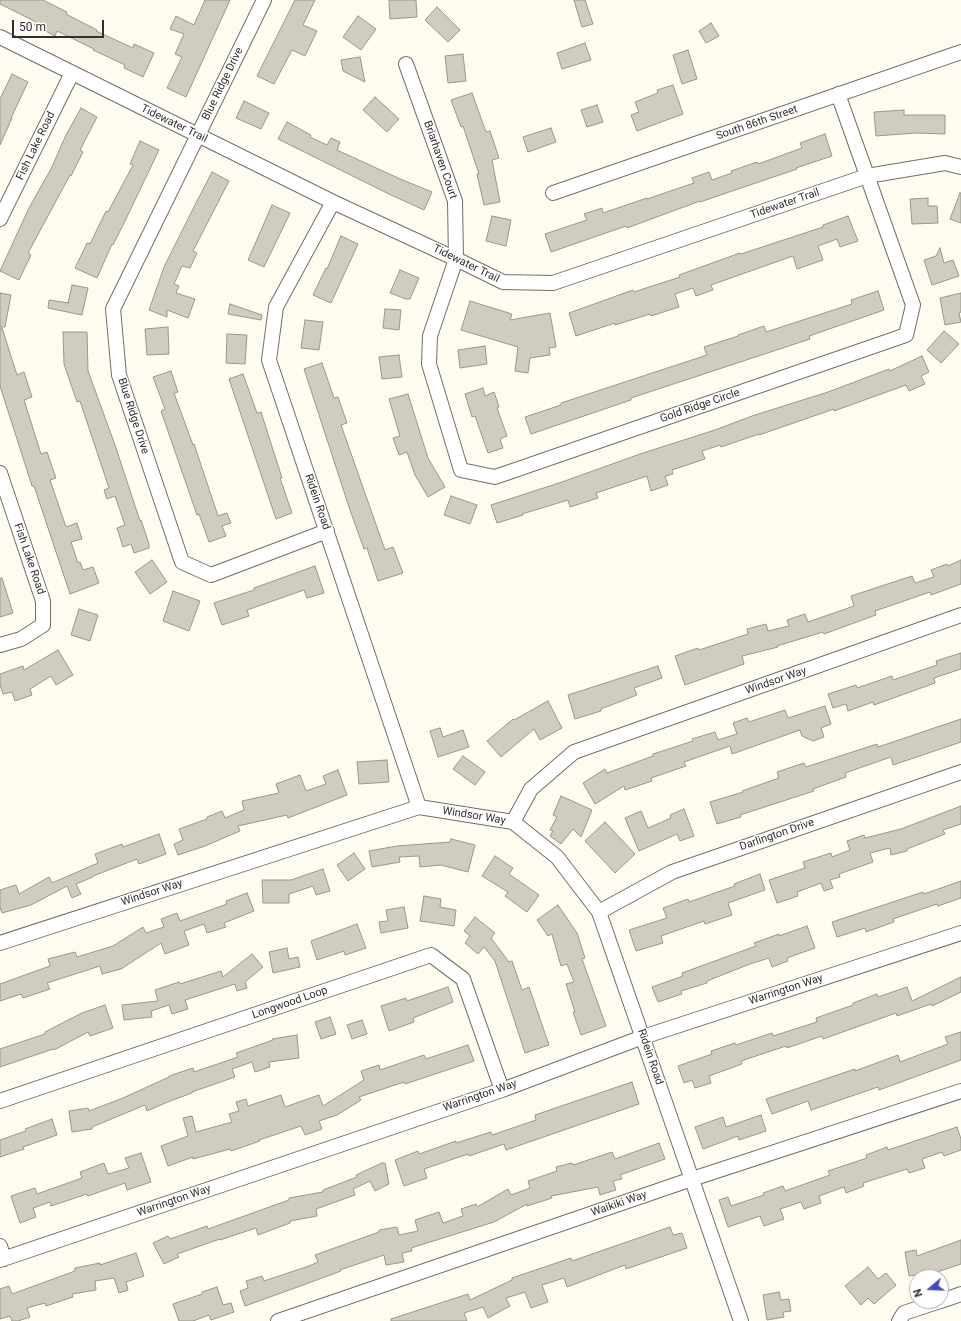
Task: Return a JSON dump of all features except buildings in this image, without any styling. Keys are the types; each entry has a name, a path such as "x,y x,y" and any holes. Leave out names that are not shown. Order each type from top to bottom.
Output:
{"street":[{"name":"Blue Ridge Drive","path":"264,0 113,309 119,375 182,562 211,575 327,532"},
{"name":"Tidewater Trail","path":"0,37 333,202 503,282 553,284 867,176 945,163 961,167"},
{"name":"South 86th Street","path":"553,193 961,52"},
{"name":"Briarhaven Court","path":"406,64 455,201 456,259"},
{"name":"Fish Lake Road","path":"0,219 72,73"},
{"name":"Gold Ridge Circle","path":"456,259 430,336 429,364 461,470 495,477 906,335 913,305 838,94"},
{"name":"Ridein Road","path":"333,202 276,307 269,360 419,807"},
{"name":"Fish Lake Road","path":"0,473 43,601 43,625 21,639 0,646"},
{"name":"Windsor Way","path":"0,943 419,807 513,822 532,789 574,752 961,615"},
{"name":"Darlington Drive","path":"599,912 672,872 961,772"},
{"name":"Ridein Road","path":"513,822 557,857 599,912 741,1321"},
{"name":"Warrington Way","path":"1,1255 502,1090 643,1037 961,933"},
{"name":"Longwood Loop","path":"0,1101 431,955 463,979 502,1090"},
{"name":"Waikiki Way","path":"278,1321 692,1179 961,1091"},
{"path":"949,1298 961,1294"},
{"path":"899,1321 904,1313 916,1309"}]}
